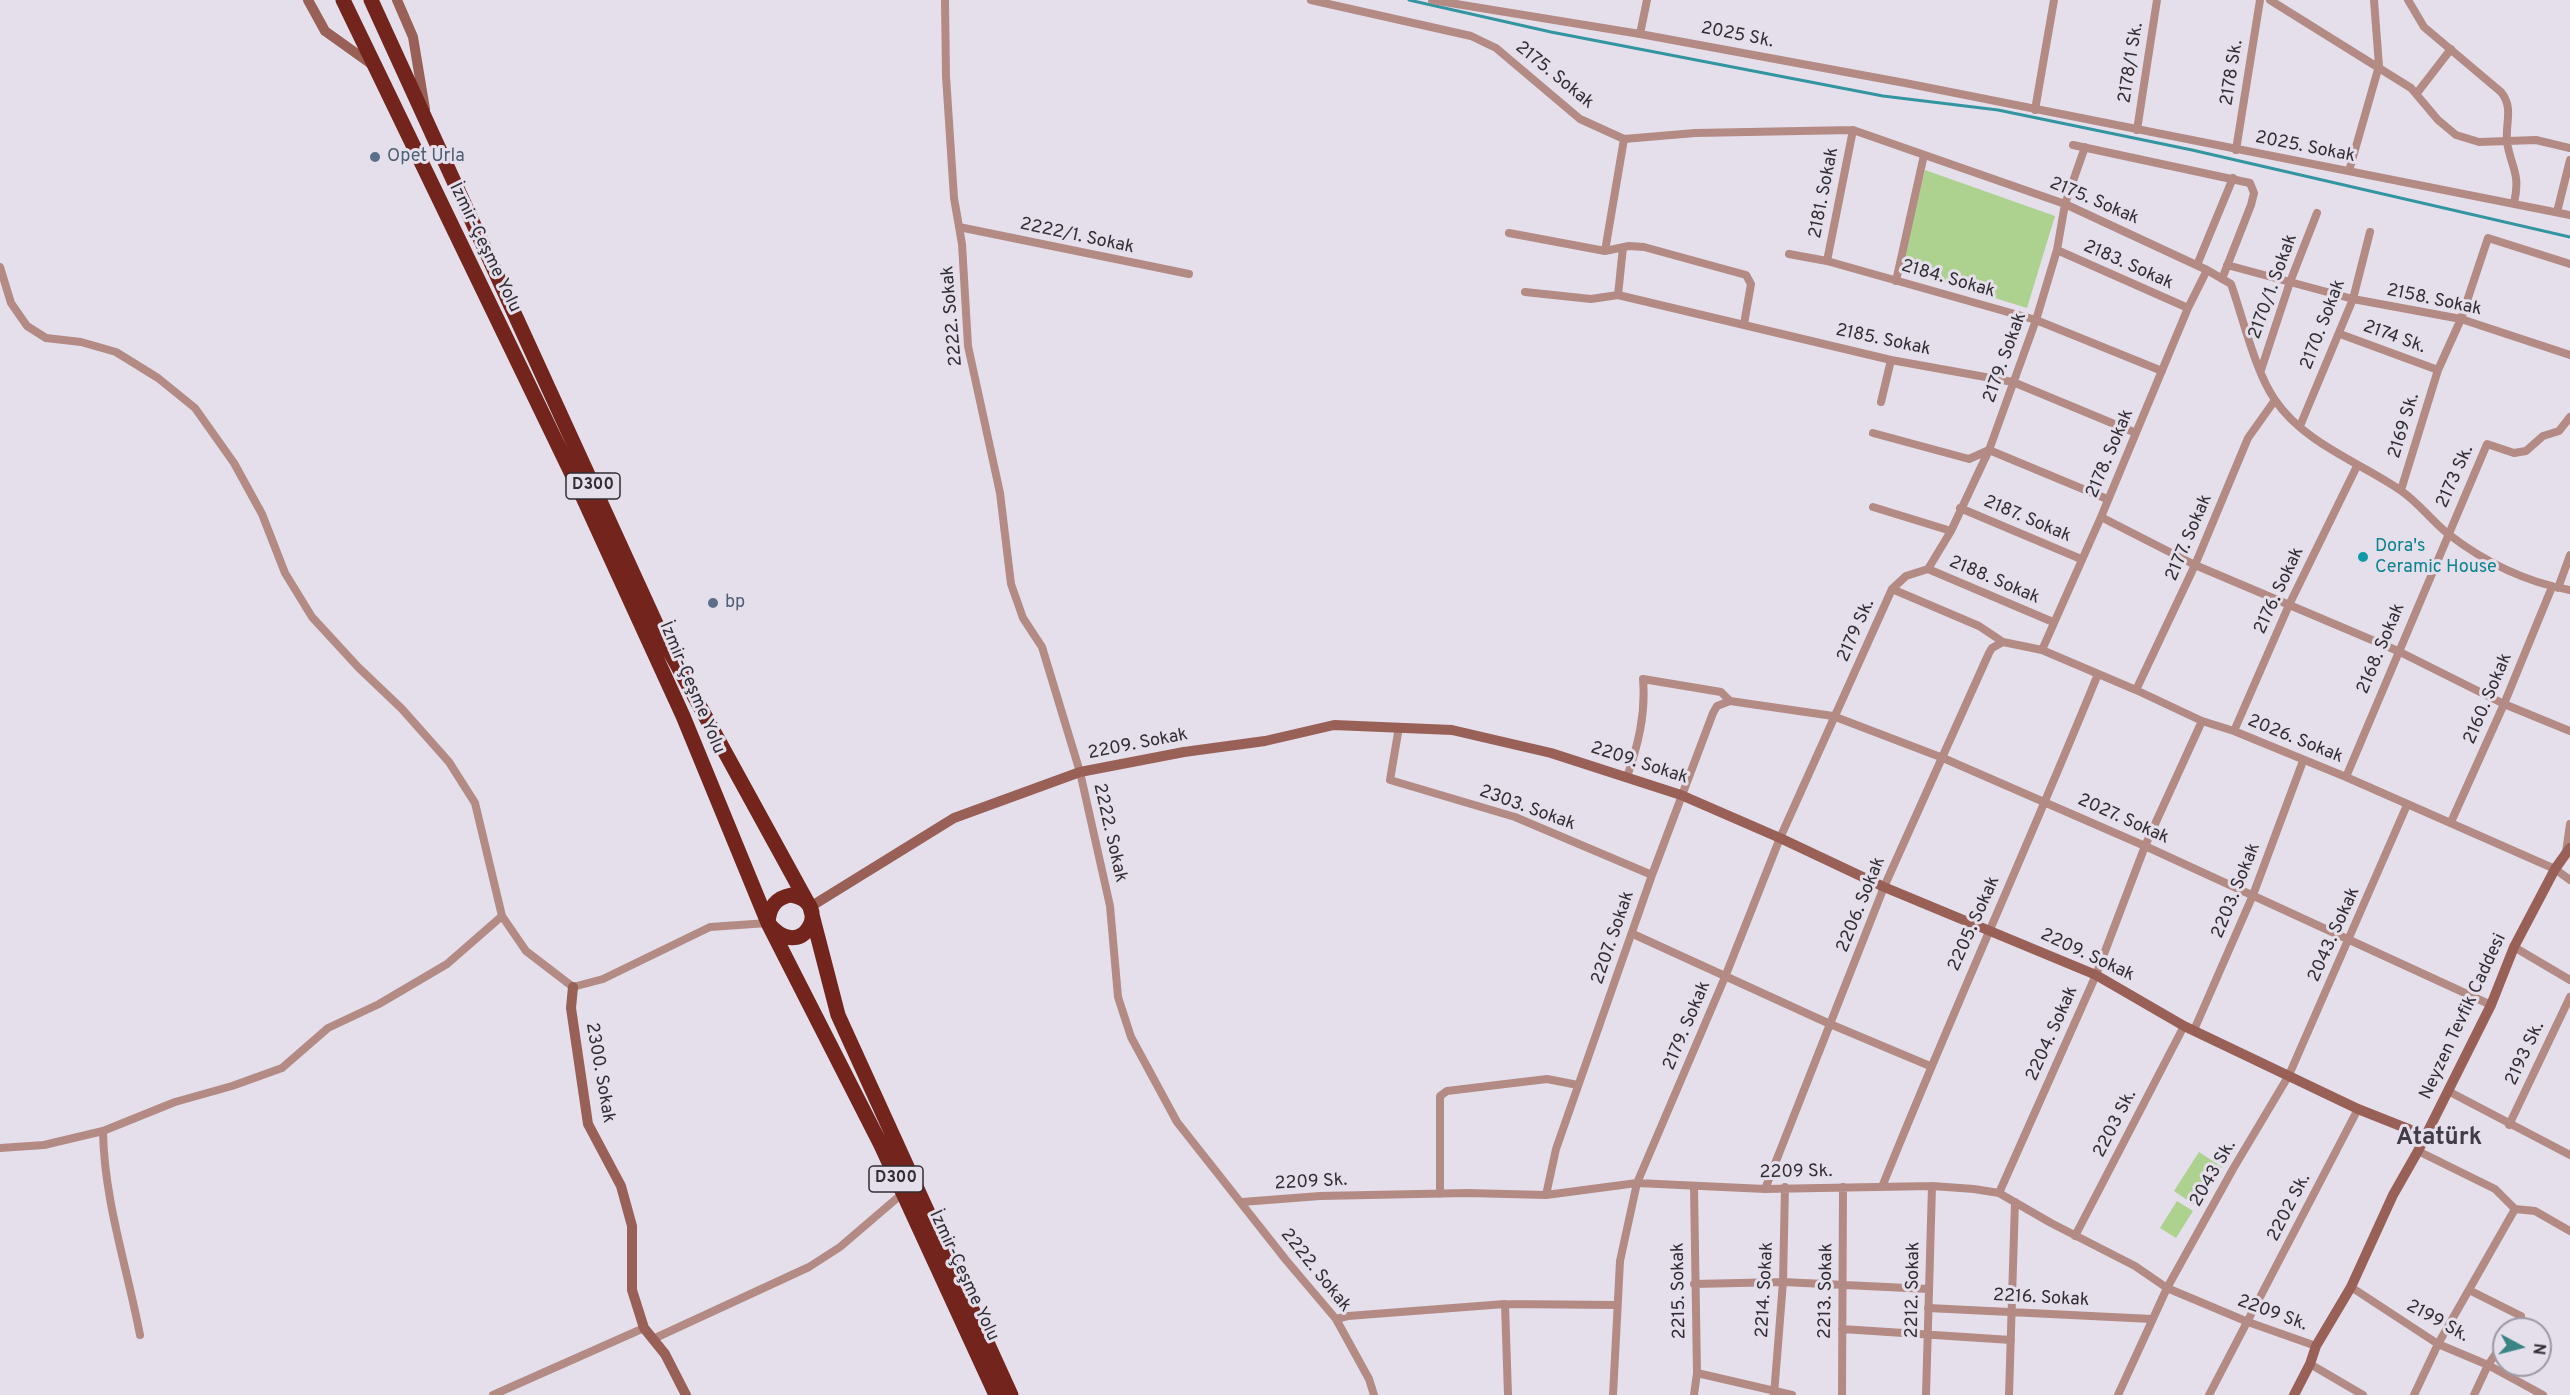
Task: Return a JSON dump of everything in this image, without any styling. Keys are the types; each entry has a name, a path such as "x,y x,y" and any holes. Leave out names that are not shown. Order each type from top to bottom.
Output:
{"highway":[{"path":"334,0 374,67"},
{"name":"İzmir-Çeşme Yolu","path":"343,0 586,503 683,716 768,923 903,1193 996,1395"},
{"name":"İzmir-Çeşme Yolu","path":"371,0 664,641 810,907 838,1015 1011,1395"},
{"path":"784,897 798,897 810,907 813,918 811,925 802,936 788,938 776,933 768,923 772,905 784,897"}],"street":[{"path":"308,0 325,31 374,67"},
{"path":"397,0 413,37 426,118"},
{"name":"2222. Sokak","path":"945,0 946,76 954,198 962,244 968,346 1000,493 1011,584 1023,618 1042,647 1080,772 1110,906 1118,996 1131,1037 1177,1122 1286,1260 1336,1319 1369,1379 1374,1395"},
{"name":"2175. Sokak","path":"1311,0 1471,36 1496,48 1580,119 1624,139 1695,133 1853,130 2065,204 2197,265 2231,284 2261,370 2275,400 2300,426 2357,466 2401,490 2447,534 2509,573 2555,588 2570,590"},
{"name":"2025 Sk.","path":"1432,0 1640,34 2035,110"},
{"path":"1640,34 1647,0"},
{"path":"2035,110 2054,0"},
{"name":"2178/1 Sk.","path":"2137,130 2157,0"},
{"name":"2178 Sk.","path":"2236,150 2260,0"},
{"path":"2270,0 2379,66 2417,93 2438,120 2457,135 2478,142 2536,140 2570,148"},
{"path":"2349,171 2379,66 2374,0"},
{"path":"2408,0 2424,27 2501,92 2509,109 2507,142 2517,176 2514,203"},
{"path":"2417,93 2451,49"},
{"name":"2025. Sokak","path":"2035,110 2514,203 2570,216"},
{"name":"2181. Sokak","path":"1827,261 1853,130"},
{"path":"1605,251 1624,139"},
{"path":"2073,145 2250,183 2254,193 2222,279"},
{"name":"2179. Sokak","path":"1928,569 1951,531 1989,450 2036,320 2057,250 2065,204 2085,147"},
{"path":"1896,281 1924,155"},
{"path":"2557,212 2570,160"},
{"path":"2197,265 2233,178"},
{"name":"2170/1. Sokak","path":"2261,370 2290,282 2317,213"},
{"name":"2222/1. Sokak","path":"959,227 1189,274"},
{"name":"2170. Sokak","path":"2300,426 2353,299 2370,232"},
{"path":"1509,233 1605,251 1623,247 1644,247 1746,275 1751,284 1744,324"},
{"name":"2169 Sk.","path":"2401,490 2438,370 2461,319 2488,238 2570,264"},
{"path":"1526,292 1591,299 1618,295 1623,247"},
{"name":"2183. Sokak","path":"2057,250 2188,308"},
{"name":"2184. Sokak","path":"1789,255 1827,261 2036,320 2162,371"},
{"name":"2158. Sokak","path":"2227,265 2353,299 2461,319 2570,355"},
{"path":"0,267 11,303 27,326 46,338 81,342 116,352 158,378 195,408 234,463 262,514 285,573 312,617 358,667 402,709 449,762 475,803 502,916 526,951 573,987 603,980 710,927 768,923"},
{"name":"2178. Sokak","path":"2042,650 2101,517 2188,308 2207,270"},
{"name":"2185. Sokak","path":"1618,295 1891,360 2013,382 2136,433"},
{"name":"2174 Sk.","path":"2340,334 2438,370"},
{"path":"1881,402 1891,360"},
{"name":"2177. Sokak","path":"2136,690 2195,565 2248,438 2275,400"},
{"name":"2173 Sk.","path":"2447,534 2487,444 2519,453 2530,449 2543,436 2561,428 2570,417"},
{"path":"1873,433 1969,459 1989,450 2108,499"},
{"name":"2176. Sokak","path":"2234,731 2289,605 2357,466"},
{"path":"1873,507 1951,531"},
{"name":"2187. Sokak","path":"1960,508 2082,559"},
{"path":"2101,517 2195,565 2398,651 2504,705 2570,731"},
{"name":"2168. Sokak","path":"2346,777 2447,534"},
{"name":"2160. Sokak","path":"2451,822 2570,555"},
{"name":"2188. Sokak","path":"1892,589 1906,576 1928,569 2054,622"},
{"path":"1892,589 1979,626 2003,642"},
{"name":"2179 Sk.","path":"1849,684 1892,589"},
{"name":"2026. Sokak","path":"2003,642 2042,650 2136,690 2202,722 2234,731 2346,777 2554,869 2570,880"},
{"name":"2206. Sokak","path":"1765,1189 1884,887 1989,653 1992,648 2003,642"},
{"name":"2205. Sokak","path":"1882,1187 1930,1066 2098,674"},
{"name":"2027. Sokak","path":"1627,777 1641,733 1644,704 1643,679 1721,692 1730,701 1833,716 1943,758 2045,802 2492,1005"},
{"name":"2179. Sokak","path":"1613,1395 1620,1261 1637,1183 1725,977 1780,838 1849,684"},
{"name":"2207. Sokak","path":"1546,1195 1556,1149 1681,795 1713,713 1718,706 1730,701"},
{"name":"2204. Sokak","path":"1999,1193 2096,975 2145,846 2202,722"},
{"name":"2209. Sokak","path":"810,907 954,818 1080,772 1184,752 1265,741 1334,726 1452,730 1479,734 1551,753 1681,795 1884,887 2096,975 2189,1028 2358,1109 2426,1136"},
{"name":"2303. Sokak","path":"1399,727 1390,780 1515,817 1652,875"},
{"name":"2203. Sokak","path":"2189,1028 2253,895 2304,761"},
{"name":"2043. Sokak","path":"2289,1076 2407,805"},
{"path":"2568,851 2570,824"},
{"name":"Neyzen Tevfik Caddesi","path":"2294,1395 2310,1364 2316,1346 2351,1287 2393,1195 2426,1136 2492,1005 2514,947 2554,869 2568,851"},
{"path":"0,1148 44,1145 103,1131 175,1102 232,1086 282,1068 328,1028 380,1004 447,964 502,916"},
{"path":"1633,934 1830,1024 1930,1066"},
{"path":"2514,947 2570,980"},
{"name":"2300. Sokak","path":"573,987 571,1008 588,1124 621,1186 632,1226 632,1290 644,1328 665,1354 686,1395"},
{"name":"2193 Sk.","path":"2509,1125 2570,997"},
{"name":"2203 Sk.","path":"2075,1236 2189,1028"},
{"name":"2043 Sk.","path":"2167,1288 2233,1169 2289,1076"},
{"path":"1440,1194 1440,1096 1447,1090 1547,1078 1578,1085"},
{"path":"2448,1091 2509,1125 2570,1154"},
{"name":"2202 Sk.","path":"2209,1395 2358,1109"},
{"path":"103,1131 107,1189 128,1273 140,1335"},
{"path":"2418,1151 2495,1190 2515,1209 2535,1211 2570,1231"},
{"name":"2209 Sk.","path":"1242,1202 1320,1196 1546,1195 1637,1183 1765,1189 1932,1186 1999,1193 2075,1236 2135,1266 2167,1288 2248,1322 2316,1346"},
{"name":"2215. Sokak","path":"1694,1186 1697,1373 1694,1395"},
{"name":"2212. Sokak","path":"1926,1395 1932,1186"},
{"name":"2214. Sokak","path":"1774,1393 1783,1282 1785,1187"},
{"name":"2213. Sokak","path":"1842,1395 1843,1187"},
{"path":"653,1339 809,1267 840,1247 903,1193"},
{"path":"2009,1395 2015,1202"},
{"path":"2414,1395 2438,1344 2515,1209"},
{"path":"1694,1284 1783,1282 1928,1289"},
{"name":"2199 Sk.","path":"2351,1287 2438,1344 2488,1365 2543,1395"},
{"path":"2118,1395 2167,1288"},
{"path":"2469,1290 2521,1317"},
{"path":"1505,1304 1508,1395"},
{"path":"1336,1319 1348,1316 1505,1304 1617,1305"},
{"name":"2216. Sokak","path":"1928,1308 2152,1319"},
{"path":"493,1395 644,1328"},
{"path":"1842,1329 2011,1340"},
{"path":"2474,1395 2492,1359"},
{"path":"2310,1364 2363,1395"},
{"path":"1697,1373 1774,1393 1792,1395"}],"green space":[{"path":"1925,170 2055,216 2027,308 1901,269"},
{"path":"2199,1152 2222,1167 2196,1206 2174,1191"},
{"path":"2177,1201 2193,1211 2176,1238 2160,1228"}],"waterway":[{"path":"1409,0 1551,32 1883,96 1998,110 2192,150 2570,237"}],"place":[{"name":"Opet Urla","path":"375,157"},
{"name":"Dora's Ceramic House","path":"2363,557"},
{"name":"bp","path":"713,603"}],"district":[{"name":"Atatürk","path":"2439,1139"}]}
